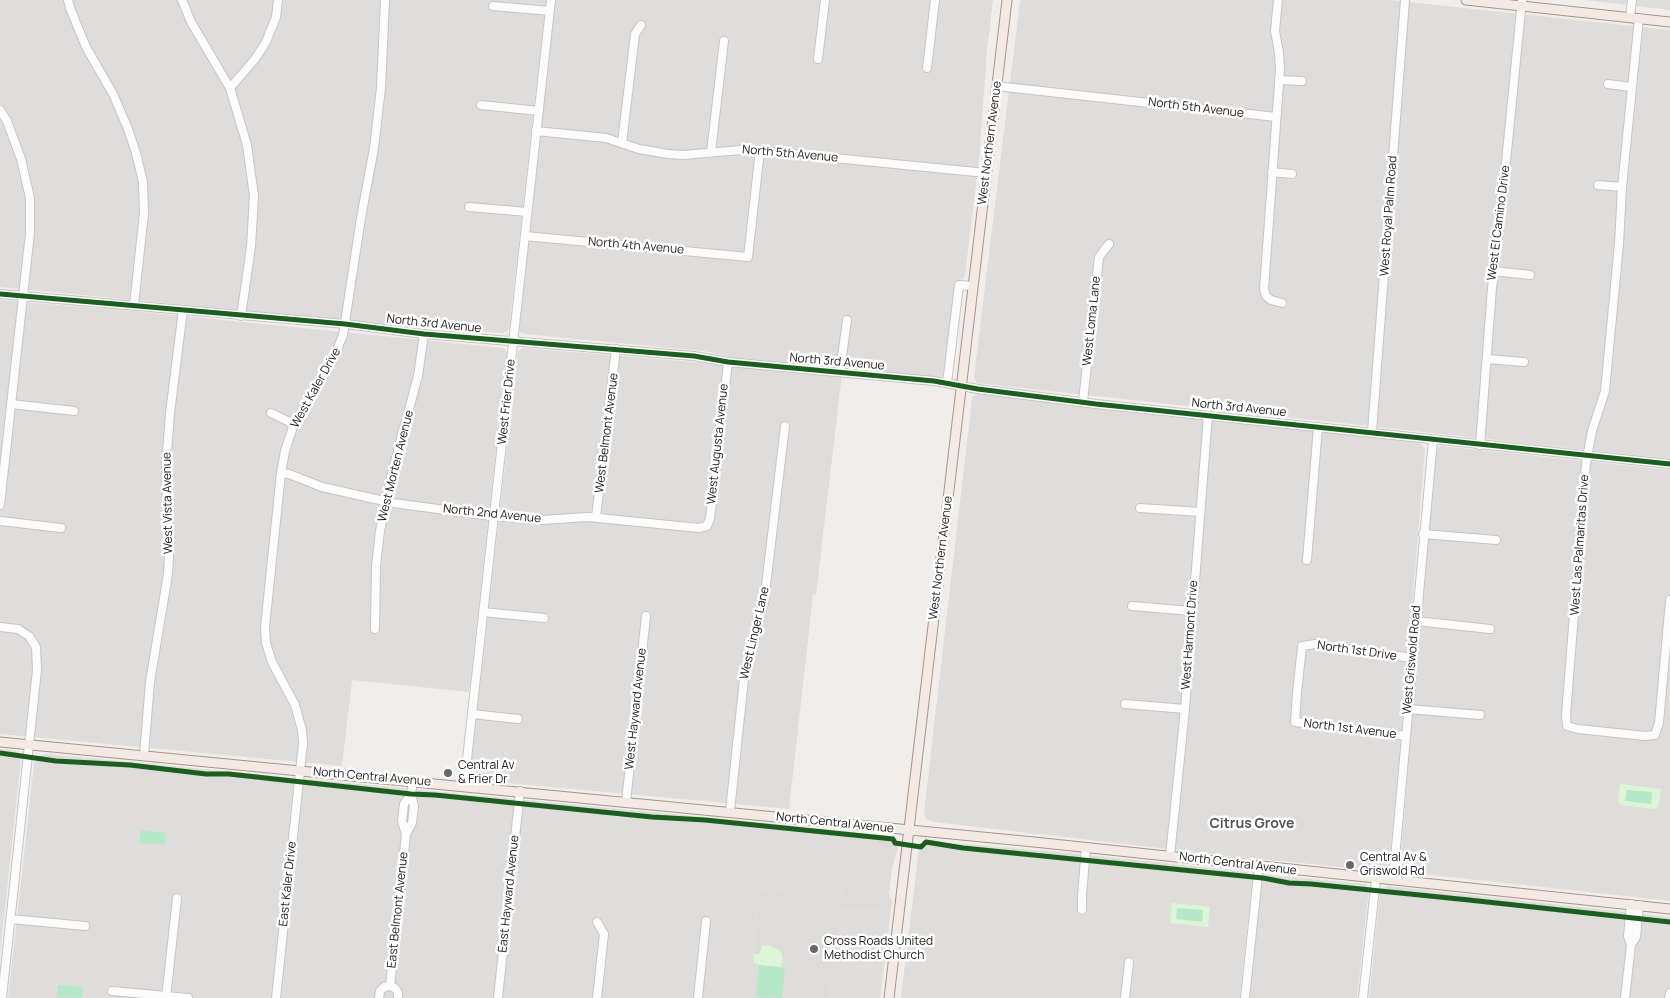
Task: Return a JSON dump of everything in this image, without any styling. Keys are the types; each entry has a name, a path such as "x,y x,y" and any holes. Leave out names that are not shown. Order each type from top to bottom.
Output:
{"main road":[{"name":"West Northern Avenue","path":"888,998 1007,0"},
{"path":"1466,0 1521,3 1670,22"},
{"name":"North Central Avenue","path":"0,742 730,811 1670,909"}],"street":[{"path":"68,0 86,47 113,94 128,129 143,182 144,213 134,305"},
{"path":"182,0 191,22 230,88 247,146 254,196 248,275 242,316"},
{"path":"230,88 255,59 266,42 276,17 278,0"},
{"name":"West Kaler Drive","path":"301,771 302,730 295,705 268,652 265,627 281,473 285,452 294,424 332,362 345,324 374,148 381,88 385,0"},
{"name":"West Frier Drive","path":"464,786 551,0"},
{"path":"818,59 825,0"},
{"path":"927,68 935,0"},
{"path":"1278,0 1275,31 1279,53 1279,80 1264,289 1266,296 1271,300 1282,303"},
{"name":"West Royal Palm Road","path":"1372,432 1405,10 1404,0"},
{"name":"West Las Palmaritas Drive","path":"1632,0 1634,18 1632,87 1622,187 1619,244 1605,391 1592,431 1587,456 1566,714 1567,726 1578,729 1645,736 1655,735 1659,723 1670,600"},
{"name":"West El Camino Drive","path":"1480,446 1493,271 1500,222 1521,3"},
{"path":"493,6 550,11"},
{"path":"622,143 634,34 641,25"},
{"path":"711,152 724,40"},
{"path":"1279,80 1302,81"},
{"path":"1608,84 1632,87"},
{"name":"North 5th Avenue","path":"996,86 1276,117"},
{"path":"481,105 539,111"},
{"path":"0,110 7,121 21,159 30,198 30,233 24,296 0,505"},
{"name":"North 5th Avenue","path":"536,131 596,137 639,149 668,154 683,155 760,150 986,173"},
{"name":"North 4th Avenue","path":"525,236 748,257 760,150"},
{"path":"1272,172 1292,174"},
{"path":"1598,185 1622,187"},
{"path":"469,207 527,212"},
{"name":"West Loma Lane","path":"1083,401 1099,257 1109,244"},
{"name":"West El Camino Drive","path":"1493,271 1530,275"},
{"path":"947,383 959,285 972,286"},
{"name":"North 3rd Avenue","path":"0,294 345,324 424,334 694,356 728,362 840,371 1083,401 1372,432 1480,446 1670,464"},
{"name":"West Vista Avenue","path":"144,755 150,682 168,574 170,540 166,505 166,466 170,412 183,310"},
{"path":"840,371 847,320"},
{"name":"West Morten Avenue","path":"375,629 376,566 380,531 392,473 418,376 424,334"},
{"name":"West Belmont Avenue","path":"596,517 616,349"},
{"path":"1487,359 1524,362"},
{"name":"West Augusta Avenue","path":"707,526 710,518 728,362"},
{"path":"11,404 74,411"},
{"path":"270,413 294,424"},
{"name":"West Harmont Drive","path":"1170,856 1185,710 1208,415"},
{"name":"West Linger Lane","path":"730,811 745,670 764,602 785,426"},
{"path":"1306,560 1318,427"},
{"name":"West Griswold Road","path":"1393,880 1433,440"},
{"name":"North 2nd Avenue","path":"281,473 289,474 322,487 385,502 494,516 542,520 596,517 699,528 707,526"},
{"path":"1140,508 1200,512"},
{"path":"0,521 61,528"},
{"path":"1423,534 1496,540"},
{"path":"1132,606 1192,611"},
{"path":"483,612 544,618"},
{"name":"West Hayward Avenue","path":"626,802 646,616"},
{"path":"1416,622 1490,629"},
{"path":"0,627 18,629 29,636 36,647 37,670 11,918 2,973 2,998"},
{"name":"North 1st Drive","path":"1295,722 1302,646 1315,644 1412,658"},
{"path":"1125,704 1185,710"},
{"path":"1408,709 1480,715"},
{"path":"472,714 518,719"},
{"name":"North 1st Avenue","path":"1295,722 1406,736"},
{"name":"East Kaler Drive","path":"276,998 301,771"},
{"name":"East Belmont Avenue","path":"390,986 406,834 412,823 414,806 411,794 413,781"},
{"name":"East Hayward Avenue","path":"498,998 520,791"},
{"path":"1082,910 1086,847"},
{"path":"1245,998 1259,866"},
{"path":"1363,998 1376,879"},
{"path":"167,997 177,898"},
{"path":"1626,998 1631,945 1628,936 1635,905"},
{"path":"11,918 86,926"},
{"path":"698,998 706,921"},
{"path":"597,922 604,934 597,998"},
{"path":"1125,998 1129,962"},
{"name":"East Belmont Avenue","path":"379,998 380,991 384,987 390,986 395,988 398,998"},
{"path":"112,990 188,998"},
{"path":"1670,993 1670,998"}],"shaded area":[{"path":"0,0 546,0 509,329 503,333 404,326 0,287"},
{"path":"555,0 993,0 987,50 979,160 965,275 963,279 957,281 946,372 944,375 940,377 730,357 704,351 524,334 520,332"},
{"path":"1020,0 1390,0 1670,30 1670,459 977,383 974,377"},
{"path":"1585,0 1670,0 1670,10"},
{"path":"0,300 133,311 504,348 507,353 469,692 352,680 342,766 0,734"},
{"path":"523,348 842,374 816,595 813,595 789,809 475,780 470,774 518,352"},
{"path":"978,394 1069,404 1094,409 1418,442 1423,446 1425,449 1398,775 1388,868 1383,871 1228,856 934,822 926,819 924,812 972,399 973,396"},
{"path":"1441,446 1670,470 1670,901 1404,872 1400,866 1435,450"},
{"path":"0,749 18,752 21,759 0,954"},
{"path":"46,754 786,825 849,833 842,896 759,889 748,998 8,998 34,764 38,757"},
{"path":"849,833 892,838 897,842 898,848 892,869 889,893 892,902 880,998 748,998 759,889 842,896"},
{"path":"923,842 1070,853 1246,872 1253,878 1240,993 1250,994 1262,879 1265,875 1365,884 1369,888 1357,998 901,998 919,848"},
{"path":"1388,886 1670,917 1670,998 1369,998 1380,892"},
{"path":"841,906 891,911 880,998 829,998"}],"green space":[{"path":"1620,784 1661,789 1659,806 1655,809 1621,805 1618,802"},
{"path":"1627,790 1652,792 1651,804 1625,801"},
{"path":"141,830 166,833 165,845 139,843"},
{"path":"1172,903 1210,907 1208,927 1170,923"},
{"path":"1177,908 1203,910 1202,922 1176,919"},
{"path":"763,945 771,946 780,951 783,957 781,967 759,965 753,962 754,954 759,954"},
{"path":"759,965 785,968 782,998 756,997"},
{"path":"58,985 83,987 82,998 57,997"}],"cycle path":[{"path":"0,294 345,324 424,334 694,356 728,362 934,381 978,389 1096,404 1670,464"},
{"path":"0,753 56,761 130,765 206,774 229,774 411,794 893,839 895,843 921,847 926,842 963,848 1670,922"}],"place":[{"name":"Central Av & Frier Dr","path":"448,773"},
{"name":"Central Av & Griswold Rd","path":"1350,865"},
{"name":"Cross Roads United Methodist Church","path":"814,949"}],"district":[{"name":"Citrus Grove","path":"1252,824"}]}
